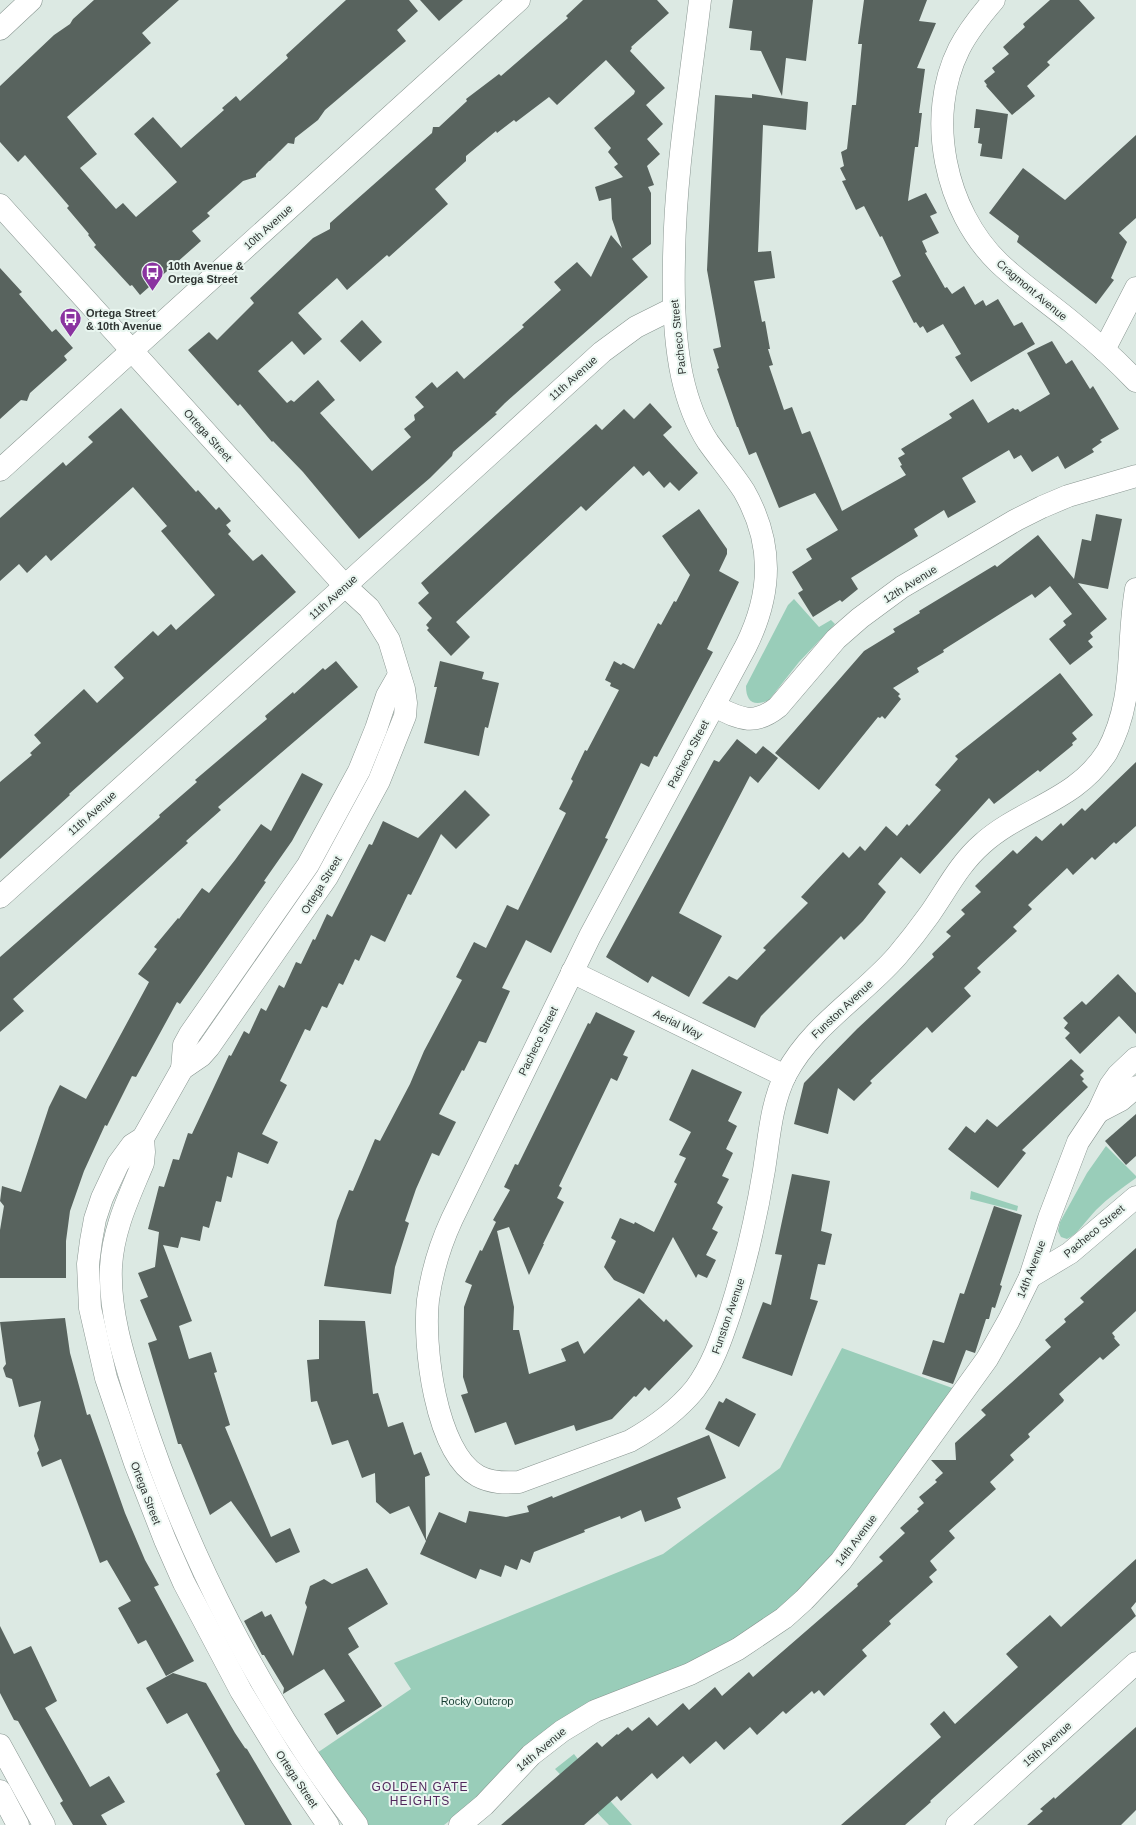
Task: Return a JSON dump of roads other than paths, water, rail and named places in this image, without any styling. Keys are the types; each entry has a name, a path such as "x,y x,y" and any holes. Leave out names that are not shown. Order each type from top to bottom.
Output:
{"street":[{"path":"0,29 31,0"},
{"name":"10th Avenue","path":"0,470 519,0"},
{"name":"Pacheco Street","path":"477,1475 463,1461 450,1440 436,1400 430,1376 427,1329 428,1302 432,1275 440,1247 452,1219 572,972 757,624 766,587 765,548 753,508 733,475 707,440 688,400 678,355 674,308 676,198 700,0"},
{"name":"Cragmont Avenue","path":"994,0 969,31 958,50 947,87 942,123 943,145 954,190 963,213 979,240 998,262 1104,350 1136,381"},
{"name":"Ortega Street","path":"0,205 345,586 369,608 380,623 396,657 399,675 387,696 369,748 343,803 308,865 288,896 190,1034 184,1045 182,1069 143,1138 132,1145 118,1164 102,1198 95,1219 88,1264 90,1308 100,1353 120,1421 165,1540 199,1614 226,1664 257,1718 328,1825"},
{"path":"1104,350 1136,288"},
{"name":"11th Avenue","path":"0,897 602,352 636,327 674,308"},
{"name":"12th Avenue","path":"714,706 733,715 752,719 762,718 770,714 778,708 836,640 860,618 902,587 1016,520 1042,507 1068,496 1136,476"},
{"name":"Funston Avenue","path":"477,1475 490,1481 505,1483 519,1482 630,1441 647,1431 674,1411 697,1386 715,1354 743,1272 758,1207 774,1107 785,1076 797,1055 823,1025 859,994 896,957 929,915 955,874 981,844 996,833 1064,794 1081,782 1108,752 1124,716 1129,697 1131,678 1132,615 1136,589"},
{"name":"Aerial Way","path":"572,972 785,1076"},
{"name":"14th Avenue","path":"460,1825 484,1805 531,1755 562,1731 596,1711 714,1662 762,1634 804,1600 841,1562 987,1359 1009,1320 1030,1277 1075,1149 1098,1112 1110,1086 1118,1075 1136,1058"},
{"path":"1098,1112 1121,1100 1136,1087"},
{"name":"Ortega Street","path":"143,1138 144,1152 142,1163 118,1225 111,1265 113,1305 128,1371 186,1531 223,1610 260,1680 319,1772 357,1825"},
{"name":"Pacheco Street","path":"1030,1277 1070,1253 1136,1197"},
{"name":"15th Avenue","path":"958,1825 1136,1664"},
{"path":"0,1745 44,1825"},
{"path":"0,1791 18,1825"}],"place":[{"name":"10th Avenue & Ortega Street","path":"152,292"},
{"name":"Ortega Street & 10th Avenue","path":"70,338"}],"district":[{"name":"GOLDEN GATE HEIGHTS","path":"420,1794"}],"park label":[{"name":"Rocky Outcrop","path":"477,1701"}]}
